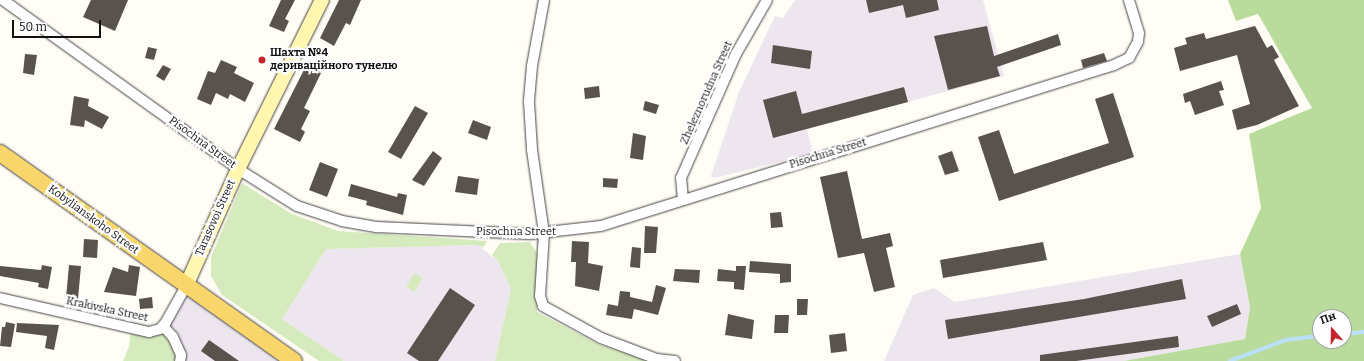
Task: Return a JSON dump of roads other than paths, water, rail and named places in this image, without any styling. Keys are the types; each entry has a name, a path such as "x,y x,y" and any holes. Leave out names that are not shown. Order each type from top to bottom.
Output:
{"main road":[{"name":"Kobylianskoho Street","path":"0,153 186,286"},
{"path":"186,286 294,361"}],"street":[{"name":"Pisochna Street","path":"3,0 238,169 297,206 342,221 377,227 544,233 601,226 1114,65 1129,58 1138,42 1139,33 1129,0"},
{"name":"Tarasovoi Street","path":"186,286 238,169 322,0"},
{"path":"544,0 532,66 530,102 532,150 544,233 540,296 543,306 601,338 657,359 675,361"},
{"name":"Zheleznorudna Street","path":"682,200 682,178 736,54 767,0"},
{"name":"Krakivska Street","path":"0,298 131,330 149,332 163,326 186,286"},
{"path":"163,326 173,337 181,355 180,361"}],"waterway":[{"path":"1352,333 1364,332"},
{"path":"1230,361 1286,340 1312,337"}],"place":[{"name":"Шахта №4 дериваційного тунелю","path":"262,60"}]}
